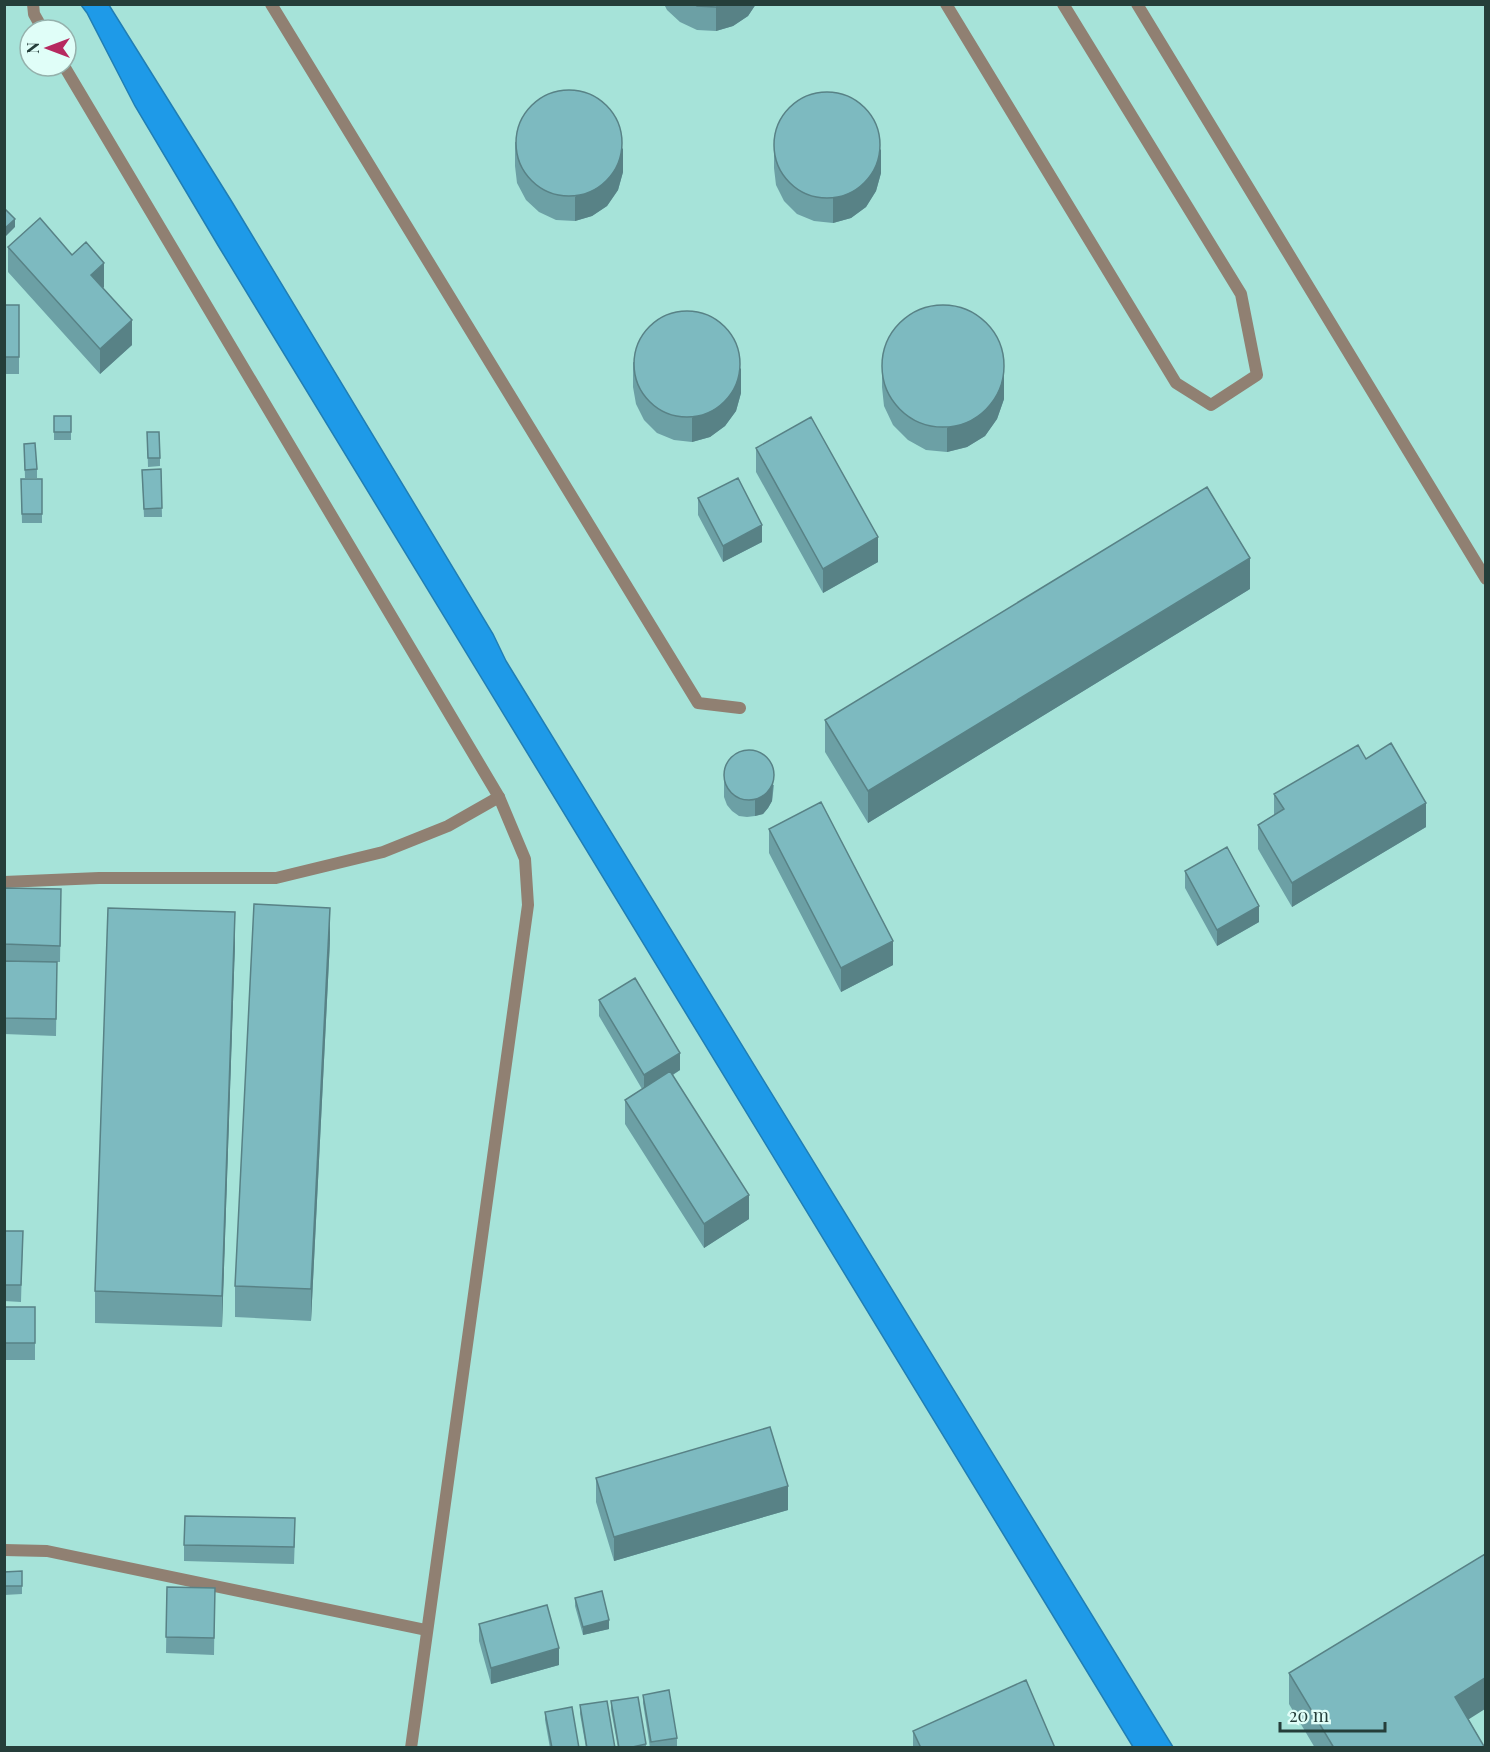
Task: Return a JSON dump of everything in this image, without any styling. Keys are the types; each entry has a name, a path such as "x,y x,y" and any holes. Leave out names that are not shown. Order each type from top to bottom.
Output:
{"street":[{"path":"271,4 698,703 740,708"},
{"path":"946,4 1176,383 1211,405 1257,375 1241,294 1063,4"},
{"path":"1137,4 1485,579"},
{"path":"71,78 499,797 525,859 528,905 411,1748"},
{"path":"4,882 99,879 276,879 383,852 448,826 499,797"},
{"path":"4,1550 47,1551 426,1630"}],"water":[{"path":"81,5 109,5 232,202 493,634 506,661 1173,1747 1133,1747 219,247 135,106"}],"building":[{"path":"694,4 725,4 716,7"},
{"path":"569,90 589,94 607,105 618,123 622,143 618,163 607,181 589,192 569,196 549,192 531,181 520,163 516,143 520,123 531,105 549,94"},
{"path":"827,92 847,96 865,107 876,125 880,145 876,165 865,183 847,194 827,198 807,194 789,183 778,165 774,145 778,125 789,107 807,96"},
{"path":"4,208 15,219 4,229"},
{"path":"40,218 72,255 86,242 104,263 91,275 132,320 100,349 8,247"},
{"path":"4,305 19,305 19,357 4,357"},
{"path":"943,305 966,310 977,315 986,323 994,332 999,343 1004,366 999,389 994,400 986,409 977,417 966,422 943,427 920,422 909,417 900,409 892,400 887,389 882,366 887,343 892,332 900,323 909,315 920,310"},
{"path":"687,311 707,315 725,326 736,344 740,364 736,384 725,402 707,413 687,417 667,413 649,402 638,384 634,364 638,344 649,326 667,315"},
{"path":"54,416 71,416 71,432 54,432"},
{"path":"811,417 878,537 823,569 756,448"},
{"path":"147,432 159,432 160,458 148,458"},
{"path":"35,443 37,469 25,470 24,444"},
{"path":"161,469 162,508 144,509 142,470"},
{"path":"738,478 762,525 723,546 698,498"},
{"path":"21,479 42,479 42,514 22,514"},
{"path":"1207,487 1250,558 868,791 825,720"},
{"path":"1391,743 1426,803 1292,883 1258,825 1284,809 1274,794 1358,745 1366,759"},
{"path":"744,750 754,750 767,757 774,770 774,780 767,793 754,800 744,800 735,796 728,789 724,780 724,770 728,761 735,754"},
{"path":"821,802 893,941 841,968 769,829"},
{"path":"1227,847 1259,906 1217,930 1185,871"},
{"path":"4,888 61,889 60,946 4,944"},
{"path":"254,904 330,908 311,1289 235,1286"},
{"path":"108,908 235,912 222,1296 95,1291"},
{"path":"4,961 57,962 56,1019 4,1018"},
{"path":"635,978 680,1053 644,1075 599,1000"},
{"path":"670,1071 749,1195 704,1224 625,1100"},
{"path":"4,1231 23,1231 21,1285 4,1285"},
{"path":"4,1307 35,1307 35,1343 4,1343"},
{"path":"770,1427 788,1486 614,1537 596,1478"},
{"path":"185,1516 295,1518 294,1547 184,1545"},
{"path":"1485,1554 1485,1678 1455,1697 1485,1748 1334,1748 1289,1673"},
{"path":"22,1571 22,1586 4,1586 4,1572"},
{"path":"167,1587 215,1588 214,1638 166,1637"},
{"path":"602,1591 609,1620 583,1627 575,1598"},
{"path":"547,1605 559,1648 491,1668 479,1624"},
{"path":"1026,1680 1055,1748 921,1748 913,1731"},
{"path":"669,1690 677,1738 651,1742 643,1695"},
{"path":"638,1697 646,1744 619,1748 611,1701"},
{"path":"607,1701 615,1748 587,1748 580,1705"},
{"path":"572,1707 579,1748 552,1748 545,1712"}]}
